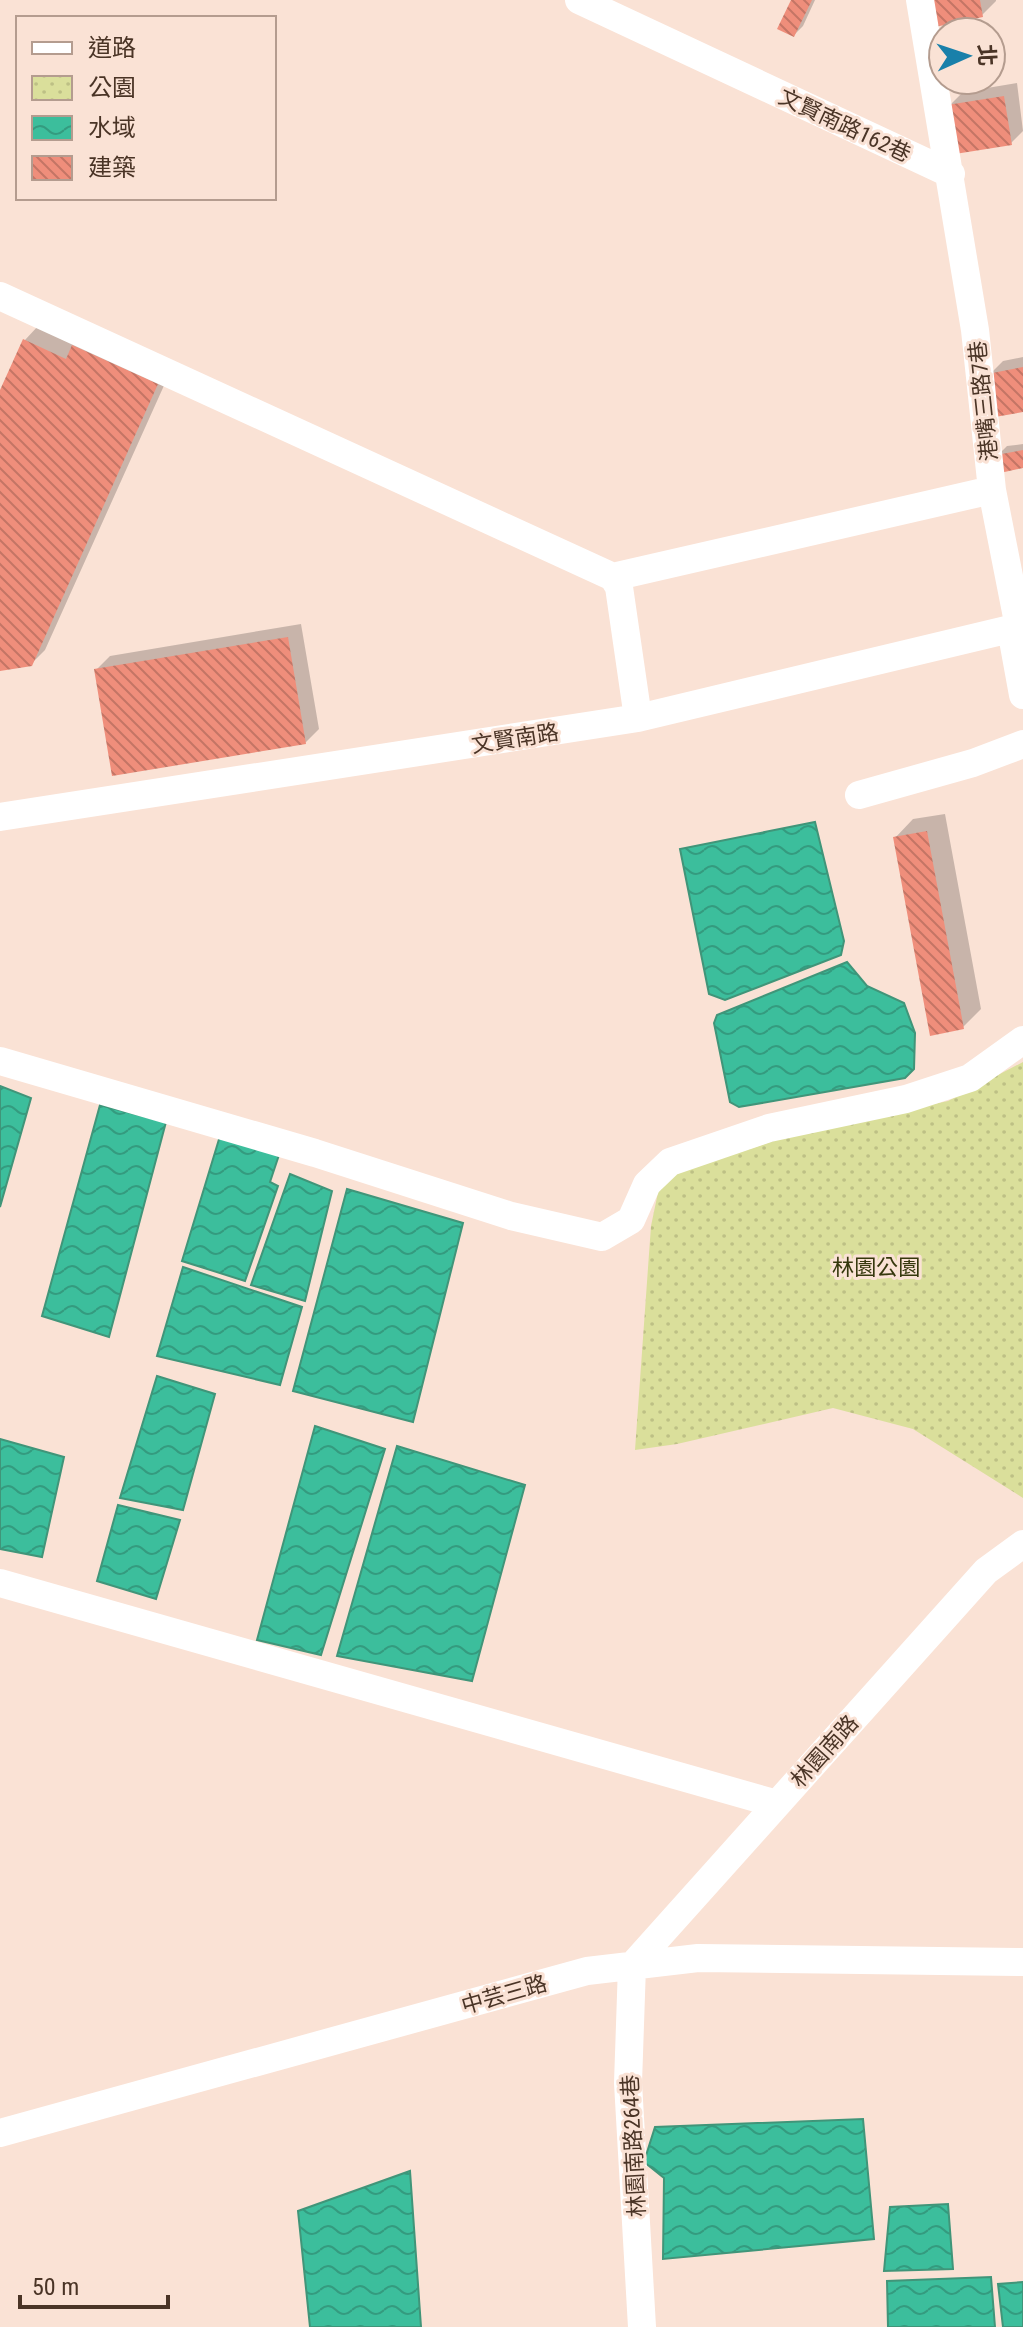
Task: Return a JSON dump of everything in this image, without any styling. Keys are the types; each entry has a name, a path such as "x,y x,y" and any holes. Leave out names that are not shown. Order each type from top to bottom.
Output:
{"street":[{"name":"文賢南路162巷","path":"579,0 951,174"},
{"name":"文賢南路162巷","path":"920,0 951,174"},
{"name":"港嘴三路7巷","path":"951,174 975,330 992,490 1018,627"},
{"path":"0,296 613,577 619,587 638,718"},
{"path":"613,577 992,490"},
{"path":"1018,627 1023,695"},
{"name":"文賢南路","path":"0,817 638,718 1018,627"},
{"path":"859,795 973,763 1023,744"},
{"path":"0,1061 315,1153 511,1216 602,1237 631,1220 647,1184 670,1162 769,1128 906,1099 970,1078 1023,1040"},
{"name":"林園南路","path":"632,1966 986,1571 1023,1544"},
{"path":"0,1583 777,1804"},
{"name":"中芸三路","path":"0,2133 587,1971 698,1958 1023,1962"},
{"name":"林園南路264巷","path":"632,1966 628,2083 642,2327"}],"green space":[{"name":"林園公園","path":"1023,1062 1023,1498 913,1429 833,1408 677,1444 635,1450 651,1226 661,1178 798,1133 948,1101"}],"water":[{"path":"815,822 844,941 841,955 725,1000 709,994 680,849"},
{"path":"847,962 867,986 904,1003 915,1033 914,1069 905,1078 739,1107 730,1102 714,1023 717,1015"},
{"path":"0,1086 31,1098 0,1207"},
{"path":"100,1105 166,1122 109,1337 42,1316"},
{"path":"220,1136 279,1155 270,1182 278,1186 245,1281 182,1261"},
{"path":"290,1174 332,1191 305,1301 251,1285"},
{"path":"347,1189 463,1223 413,1422 293,1391"},
{"path":"183,1267 302,1307 280,1385 157,1356"},
{"path":"157,1376 215,1394 183,1510 120,1498"},
{"path":"315,1426 385,1449 321,1655 257,1640"},
{"path":"0,1439 64,1457 42,1557 0,1549"},
{"path":"397,1446 525,1485 472,1681 337,1656"},
{"path":"118,1505 180,1520 156,1599 97,1581"},
{"path":"863,2119 874,2239 663,2259 664,2178 644,2162 655,2127"},
{"path":"410,2171 421,2327 310,2327 298,2211"},
{"path":"948,2204 953,2269 884,2271 890,2207"},
{"path":"991,2277 995,2327 888,2327 887,2281"},
{"path":"1023,2282 1023,2327 1003,2327 998,2284"}],"building":[{"path":"791,0 812,0 794,37 777,29"},
{"path":"924,0 980,0 983,16 927,16"},
{"path":"1004,96 1012,145 955,154 947,105"},
{"path":"23,339 66,359 72,345 158,384 32,666 0,671 0,390"},
{"path":"1023,367 1023,412 995,417 987,374"},
{"path":"1023,450 1023,468 1000,473 996,455"},
{"path":"288,637 306,744 112,776 94,669"},
{"path":"927,831 964,1029 930,1036 893,837"}]}
